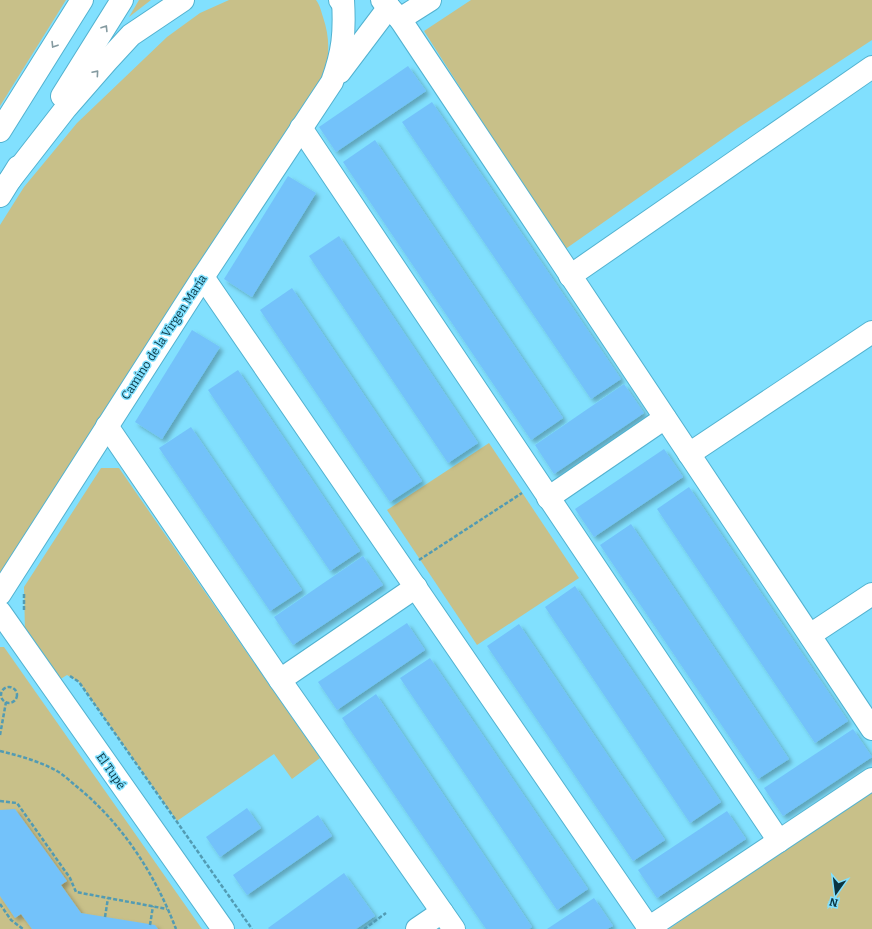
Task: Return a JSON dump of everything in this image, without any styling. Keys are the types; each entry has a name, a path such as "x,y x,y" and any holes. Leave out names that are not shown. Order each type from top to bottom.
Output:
{"main road":[{"path":"0,131 82,0"},
{"path":"5,188 122,0"},
{"path":"5,188 66,108 131,35 183,0"},
{"path":"154,19 192,0"},
{"path":"430,0 390,9 872,729"},
{"name":"Camino de la Virgen María","path":"332,82 343,45 344,33 342,1"},
{"name":"Camino de la Virgen María","path":"0,594 203,276 301,128 332,82 390,9"},
{"path":"570,276 872,68"},
{"path":"301,128 779,841"},
{"path":"203,276 648,928 872,779"},
{"path":"689,454 872,332"},
{"path":"548,498 665,418"},
{"path":"107,426 280,680 454,929"},
{"path":"280,680 416,587"},
{"path":"810,635 872,594"},
{"name":"El Tupé","path":"0,612 223,929"},
{"path":"417,929 442,912"}],"path":[{"path":"416,587 420,559 522,492 548,498"},
{"path":"17,638 25,632 24,587"},
{"path":"67,675 80,682 252,929"},
{"path":"10,687 16,692 16,697 14,701 6,702 2,699 1,694 5,688 10,687"},
{"path":"0,735 6,702"},
{"path":"0,751 32,759 57,772 91,798 121,831 144,864 168,909 176,929"},
{"path":"0,801 17,803 70,878 76,892 168,909"},
{"path":"105,917 108,898"},
{"path":"0,904 11,920 23,929"},
{"path":"150,925 153,906"},
{"path":"364,929 386,913"}],"shaded area":[{"path":"0,0 66,0 0,106"},
{"path":"139,0 151,0 129,17"},
{"path":"229,0 316,0 323,17 328,40 327,62 323,77 0,575 0,225 24,187 77,123 167,37 200,13"},
{"path":"471,0 872,0 872,40 738,128 564,250 424,31"},
{"path":"489,443 579,578 477,645 387,510"},
{"path":"101,468 119,468 320,758 292,779 274,754 177,821 79,682 67,675 59,680 25,632 24,587"},
{"path":"0,647 4,647 202,929 0,929"},
{"path":"871,790 872,929 669,929"}],"building":[{"path":"408,66 426,91 336,152 319,127"},
{"path":"432,102 621,379 591,399 402,122"},
{"path":"375,140 563,418 531,440 343,162"},
{"path":"288,176 316,193 252,297 224,279"},
{"path":"339,236 478,443 448,463 309,256"},
{"path":"292,288 422,481 390,502 260,310"},
{"path":"192,330 220,347 162,439 135,422"},
{"path":"238,370 360,551 330,571 208,390"},
{"path":"624,384 644,413 554,474 535,445"},
{"path":"191,427 302,590 270,611 159,448"},
{"path":"664,449 683,477 594,537 575,509"},
{"path":"689,487 848,721 815,743 657,509"},
{"path":"631,524 789,759 758,779 600,545"},
{"path":"363,556 383,585 293,645 274,617"},
{"path":"575,586 721,802 690,823 545,607"},
{"path":"407,623 425,650 337,710 318,682"},
{"path":"519,624 665,840 633,861 487,646"},
{"path":"430,658 588,889 557,910 400,678"},
{"path":"376,694 532,927 529,929 486,929 342,718"},
{"path":"853,729 872,757 783,816 764,788"},
{"path":"247,808 261,828 220,857 206,837"},
{"path":"15,809 67,881 61,885 81,913 155,925 158,929 32,929 21,914 15,918 0,896 0,810"},
{"path":"727,811 746,839 657,898 638,870"},
{"path":"318,815 332,836 247,895 233,875"},
{"path":"344,873 375,916 356,929 268,928"},
{"path":"594,898 613,926 607,929 547,929"}]}
